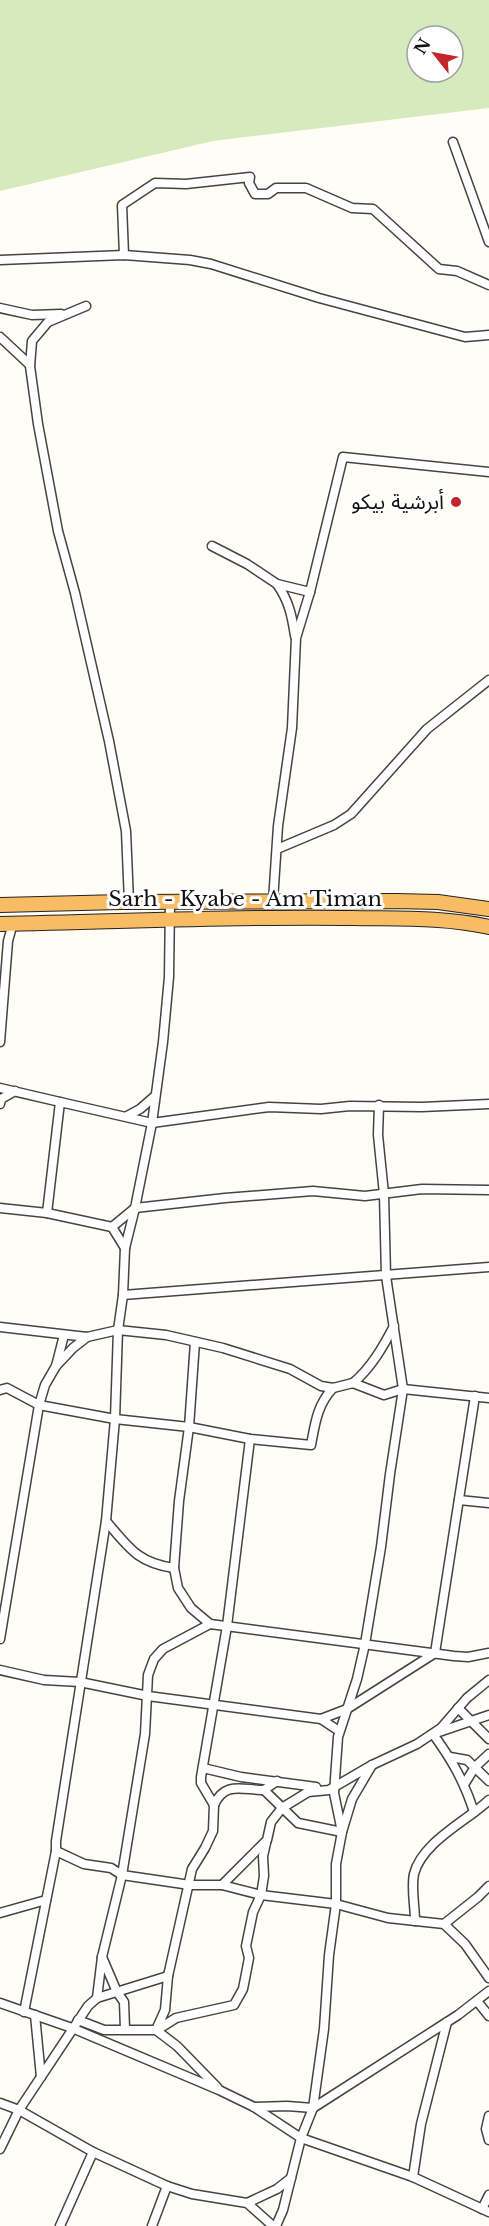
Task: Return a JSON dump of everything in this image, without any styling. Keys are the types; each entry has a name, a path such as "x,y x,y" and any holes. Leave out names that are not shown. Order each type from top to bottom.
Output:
{"highway":[{"name":"Sarh - Kyabe - Am Timan","path":"0,905 273,901 438,902 489,909"},
{"name":"Sarh - Kyabe - Am Timan","path":"6,924 170,920 426,919 489,927"}],"street":[{"path":"453,142 489,242"},
{"path":"124,255 122,205 155,183 186,184 250,177 249,183 255,194 267,194 276,188 306,188 352,207 374,209 439,269 457,271 489,285"},
{"path":"0,260 124,255 190,260 211,264 319,298 465,337 489,335"},
{"path":"86,306 48,322 32,341 30,365 38,424 58,531 75,593 126,831 129,902"},
{"path":"0,308 32,315 68,314"},
{"path":"0,337 30,365"},
{"path":"296,638 310,592 343,457 489,471"},
{"path":"212,546 247,564 278,584 310,592"},
{"path":"273,901 292,728 296,638 292,612 278,584"},
{"path":"277,849 334,825 351,814 427,729 489,680"},
{"path":"24,2012 56,1851 106,1521 115,1419 118,1330 123,1295 125,1248 152,1123 169,977 170,902"},
{"path":"0,1042 6,924"},
{"path":"0,1088 152,1123 269,1107 321,1109 379,1105 422,1107 489,1104"},
{"path":"0,1104 1,1099 15,1091"},
{"path":"124,1117 135,1113 155,1096"},
{"path":"47,1213 60,1102"},
{"path":"342,1832 331,1787 339,1731 357,1679 365,1644 403,1389 386,1276 384,1194 378,1135 379,1105"},
{"path":"112,1227 135,1208 313,1191 365,1197 422,1189 489,1190"},
{"path":"0,1208 47,1213 112,1227 125,1248"},
{"path":"123,1295 489,1267"},
{"path":"56,1366 73,1348 87,1338 118,1330 166,1335 223,1348 290,1369 321,1386 333,1388 352,1383 364,1374 379,1353 394,1325"},
{"path":"0,1327 87,1338"},
{"path":"0,1640 5,1582 39,1405 45,1386 56,1366 64,1335"},
{"path":"195,1342 189,1427 178,1501 174,1568 178,1588 191,1608 210,1624 468,1657 489,1653"},
{"path":"352,1383 384,1395 403,1389 489,1398"},
{"path":"321,1386 324,1398"},
{"path":"0,1390 7,1388 39,1405 115,1419 189,1427 250,1439 311,1445 317,1414 324,1398 333,1388"},
{"path":"321,1719 348,1709 435,1653 475,1396"},
{"path":"214,1805 201,1783 202,1768 227,1626 250,1439"},
{"path":"459,1500 489,1503"},
{"path":"106,1521 140,1557 153,1565 174,1568"},
{"path":"97,1998 102,1957 122,1875 145,1734 147,1675 154,1659 163,1649 210,1624"},
{"path":"0,1670 44,1680 80,1682 148,1696 321,1719 339,1731"},
{"path":"433,1734 489,1680"},
{"path":"458,1708 489,1739"},
{"path":"78,2020 104,2030 156,2030 176,2018 234,2005 243,1989 249,1958 246,1946 253,1912 261,1895 264,1876 263,1856 271,1822 282,1808 308,1792 331,1787 433,1734 489,1715"},
{"path":"433,1734 465,1783 474,1812"},
{"path":"465,1783 475,1767 489,1754"},
{"path":"450,1757 467,1760 489,1780"},
{"path":"0,2103 19,2110 93,2152 167,2186 192,2194 247,2203 275,2226 292,2177 301,2138 313,2108 324,2029 329,1955 336,1904 336,1864 342,1832 352,1799 372,1765"},
{"path":"202,1768 241,1777 331,1787"},
{"path":"156,2030 165,2010 168,1976 192,1869 213,1832 214,1805 219,1794 230,1788 241,1777"},
{"path":"241,1777 298,1823 342,1832"},
{"path":"230,1788 259,1790 277,1780"},
{"path":"415,1920 413,1876 418,1862 442,1836 489,1800"},
{"path":"222,1885 267,1840"},
{"path":"56,1851 84,1864 111,1868 122,1875 190,1885 222,1885 261,1895 336,1904 388,1918 444,1923 465,1944 489,1978"},
{"path":"444,1923 489,1886"},
{"path":"0,1913 46,1900"},
{"path":"102,1957 117,1992 124,2002 125,2029"},
{"path":"0,2149 19,2110 88,2006 97,1998 168,1976"},
{"path":"254,2107 313,2108 447,2022 489,1991"},
{"path":"477,2001 489,2016"},
{"path":"0,2003 72,2028 219,2090 254,2107 301,2138 413,2177 486,2211 489,2195"},
{"path":"35,2015 41,2077"},
{"path":"413,2177 421,2124 447,2022"},
{"path":"156,2030 177,2046 219,2090"},
{"path":"489,2116 486,2129 489,2140"},
{"path":"60,2226 93,2152"},
{"path":"247,2203 277,2189 292,2177"},
{"path":"152,2226 167,2186"}],"green space":[{"path":"0,0 489,0 489,108 213,141 0,191"}],"place":[{"name":"أبرشية بيكو","path":"456,502"}]}
